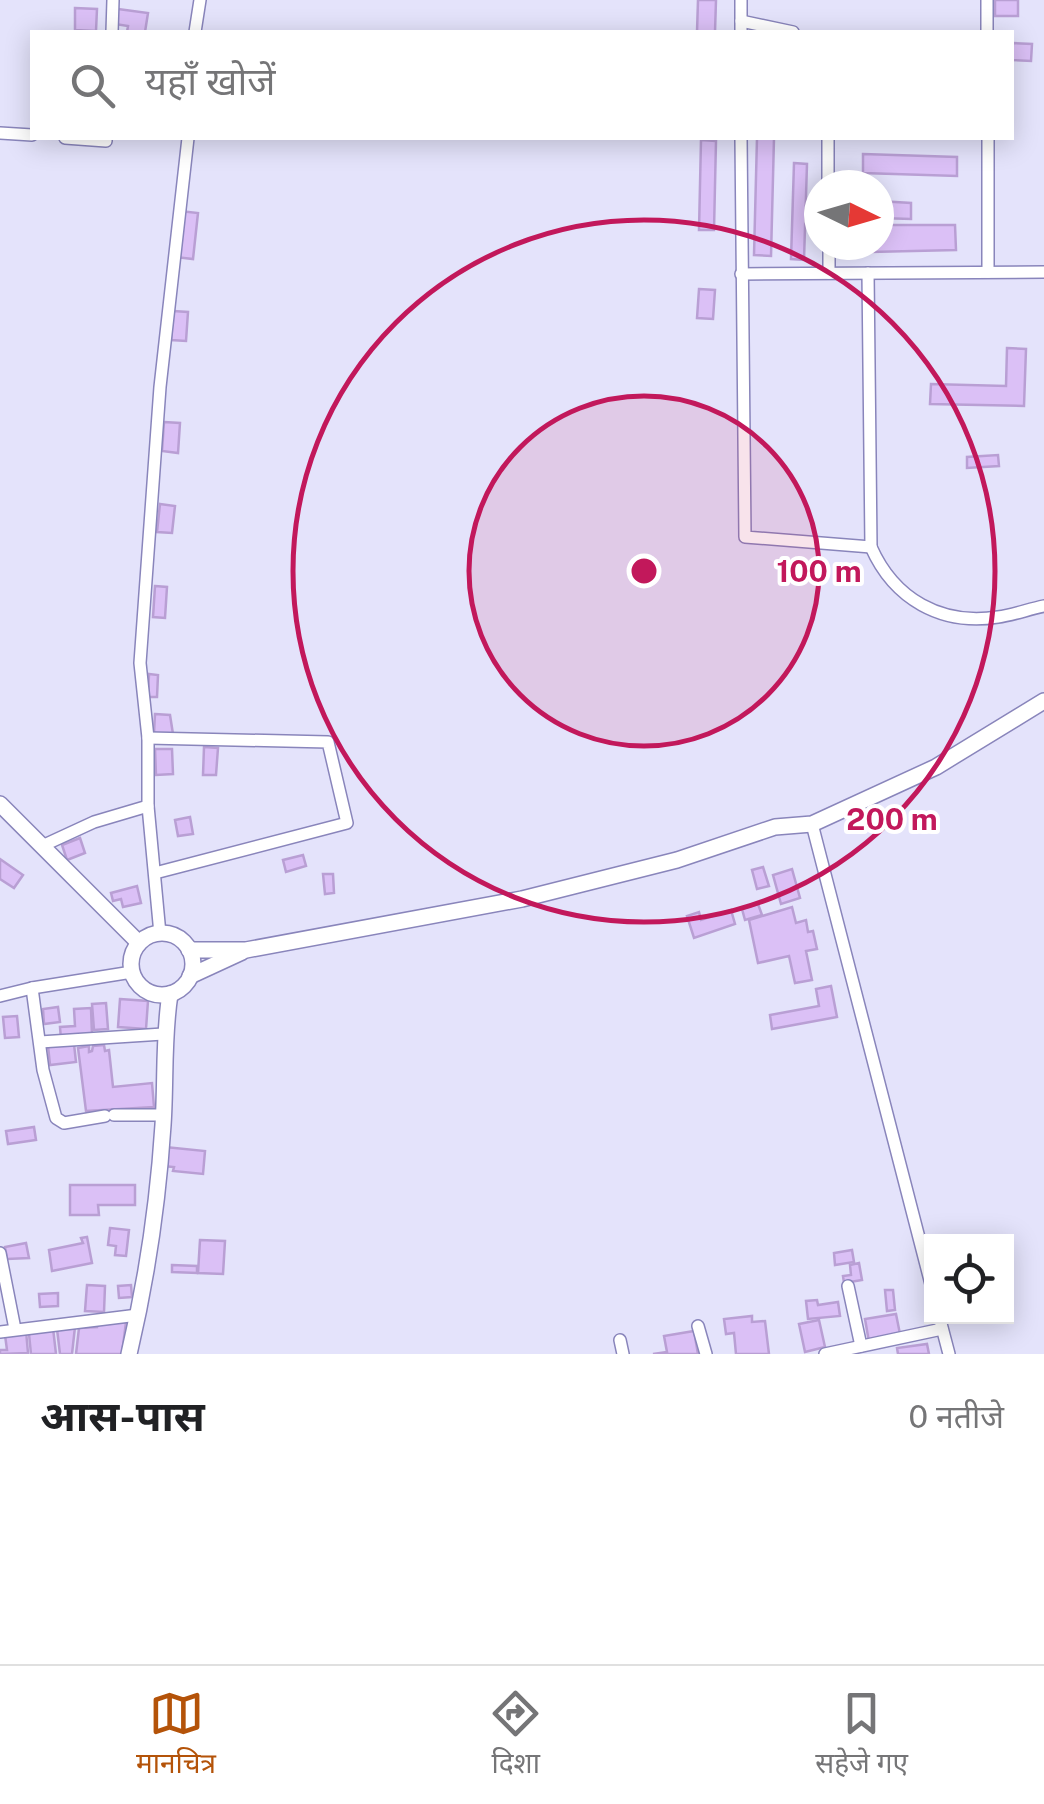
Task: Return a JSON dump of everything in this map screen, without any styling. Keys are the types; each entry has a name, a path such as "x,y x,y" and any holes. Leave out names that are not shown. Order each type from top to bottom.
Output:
{"street":[{"path":"112,30 113,0"},
{"path":"196,30 200,0"},
{"path":"741,0 741,26 776,30"},
{"path":"987,0 988,30"},
{"path":"0,133 30,135"},
{"path":"160,934 140,663 160,387 188,140"},
{"path":"741,140 745,537 870,547"},
{"path":"828,140 828,170"},
{"path":"988,140 988,272"},
{"path":"829,260 829,273"},
{"path":"741,274 1044,272"},
{"path":"868,273 870,547 881,571 900,592 938,613 975,620 1044,606"},
{"path":"189,950 246,950 522,899 676,860 775,826 812,824 936,768 1044,701"},
{"path":"148,738 328,742 347,823 154,873"},
{"path":"0,804 139,943"},
{"path":"42,846 94,822 148,806"},
{"path":"812,824 924,1257"},
{"path":"160,934 176,937 189,950 192,960 186,984 170,994 148,992 140,986 132,972 133,954 139,943 160,934"},
{"path":"190,976 246,950"},
{"path":"0,996 132,972"},
{"path":"32,988 44,1070 58,1122 164,1115"},
{"path":"129,1354 156,1218 164,1115 164,1034 170,994"},
{"path":"40,1042 164,1034"},
{"path":"0,1253 14,1329"},
{"path":"848,1286 861,1346"},
{"path":"0,1332 138,1314"},
{"path":"825,1354 938,1324"},
{"path":"941,1324 950,1354"},
{"path":"698,1326 706,1354"},
{"path":"620,1340 623,1354"}],"building":[{"path":"698,0 716,0 715,30 697,30"},
{"path":"995,0 1018,0 1018,16 995,16"},
{"path":"75,8 97,9 96,30 75,30"},
{"path":"118,9 148,13 145,30 127,30 128,26 115,24"},
{"path":"1014,43 1032,44 1031,61 1014,60"},
{"path":"701,140 716,141 714,230 699,230"},
{"path":"757,140 774,140 771,256 754,255"},
{"path":"863,154 957,157 957,176 863,170"},
{"path":"794,163 807,164 804,260 791,259"},
{"path":"894,202 911,203 911,219 894,218"},
{"path":"180,211 198,213 193,259 175,257"},
{"path":"894,225 955,225 956,250 894,251"},
{"path":"699,289 715,290 713,319 697,318"},
{"path":"173,311 188,312 186,341 171,340"},
{"path":"1007,348 1026,349 1024,406 930,404 931,384 1006,386"},
{"path":"164,422 180,423 178,453 162,451"},
{"path":"998,455 999,466 967,468 967,457"},
{"path":"160,504 175,506 172,533 157,532"},
{"path":"155,586 167,587 165,618 153,617"},
{"path":"149,674 158,675 157,697 148,697"},
{"path":"155,714 170,715 173,734 154,733"},
{"path":"204,747 218,748 216,775 203,775"},
{"path":"155,749 172,749 173,774 156,775"},
{"path":"190,817 193,834 178,836 175,820"},
{"path":"80,838 85,853 67,860 62,845"},
{"path":"303,855 306,866 286,872 283,860"},
{"path":"0,859 23,875 14,888 0,879"},
{"path":"763,867 769,886 757,889 752,870"},
{"path":"792,869 800,898 781,904 773,875"},
{"path":"323,874 333,874 334,893 325,894"},
{"path":"137,886 141,903 123,907 121,899 113,901 111,893"},
{"path":"758,904 762,915 745,920 742,909"},
{"path":"792,907 796,923 806,920 808,932 813,931 817,949 806,951 812,980 795,983 789,956 758,963 749,920"},
{"path":"731,910 735,924 694,938 687,916 699,912 701,920"},
{"path":"831,986 837,1017 772,1029 770,1015 819,1006 816,989"},
{"path":"120,999 148,1001 146,1029 118,1027"},
{"path":"106,1003 108,1029 94,1030 92,1004"},
{"path":"58,1007 60,1022 44,1024 43,1009"},
{"path":"91,1008 92,1035 61,1040 60,1027 75,1026 74,1009"},
{"path":"17,1016 19,1037 5,1038 3,1017"},
{"path":"74,1044 76,1062 50,1065 48,1046"},
{"path":"104,1045 105,1051 109,1050 113,1087 152,1083 154,1107 86,1111 78,1048 89,1046 89,1052 93,1046"},
{"path":"34,1127 36,1140 8,1144 6,1131"},
{"path":"165,1147 205,1151 203,1174 163,1166"},
{"path":"70,1185 135,1185 135,1205 98,1205 99,1215 70,1215"},
{"path":"110,1228 129,1230 126,1256 115,1255 116,1246 108,1245"},
{"path":"87,1237 92,1263 52,1271 49,1250 83,1243 81,1238"},
{"path":"200,1240 225,1241 223,1274 198,1273"},
{"path":"26,1243 29,1258 7,1259 5,1247"},
{"path":"852,1250 854,1262 835,1265 834,1253"},
{"path":"859,1263 862,1280 844,1283 843,1276 851,1275 850,1265"},
{"path":"172,1265 197,1266 197,1273 172,1272"},
{"path":"87,1285 105,1286 104,1312 85,1311"},
{"path":"131,1285 132,1297 119,1298 118,1286"},
{"path":"885,1290 893,1290 895,1310 887,1311"},
{"path":"58,1293 58,1306 40,1307 39,1294"},
{"path":"817,1300 818,1305 838,1302 840,1316 808,1319 806,1301"},
{"path":"896,1314 900,1334 869,1342 865,1319"},
{"path":"752,1316 752,1322 765,1321 769,1354 736,1354 734,1333 726,1334 724,1319"},
{"path":"819,1320 825,1347 805,1352 799,1324"},
{"path":"97,1321 126,1322 122,1354 76,1354 79,1328 97,1327"},
{"path":"75,1327 72,1354 60,1354 57,1329"},
{"path":"53,1328 56,1354 31,1354 29,1334"},
{"path":"26,1331 28,1353 0,1354 0,1350 7,1350 5,1335"},
{"path":"694,1331 698,1354 653,1354 667,1352 664,1336"},
{"path":"927,1344 929,1354 898,1354 897,1348"}]}
